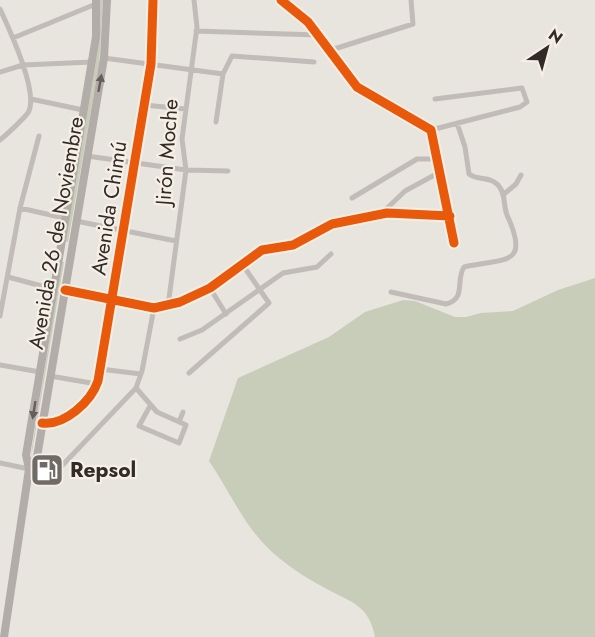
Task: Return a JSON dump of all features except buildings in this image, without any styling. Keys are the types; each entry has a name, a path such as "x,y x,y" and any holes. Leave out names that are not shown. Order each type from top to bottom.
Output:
{"main road":[{"name":"Avenida 26 de Noviembre","path":"4,637 6,610 27,479 29,469 37,457 104,58 107,0"},
{"name":"Avenida 26 de Noviembre","path":"29,469 26,455 96,37 96,2"},
{"path":"59,253 70,254"}],"street":[{"name":"Avenida Chimú","path":"42,423 52,424 63,420 90,396 97,384 151,64 153,0"},
{"name":"Jirón Moche","path":"168,306 186,170 182,145 196,31 194,0"},
{"path":"281,0 319,35 345,74 357,87 431,130 525,105 527,102 525,91 516,88 435,99"},
{"path":"331,50 412,24 411,0"},
{"path":"13,38 96,2"},
{"path":"0,9 23,65 31,99 28,113 0,140"},
{"path":"196,31 319,35"},
{"path":"216,122 223,75 232,56 314,62"},
{"path":"104,58 223,75"},
{"path":"0,72 23,65 92,62"},
{"path":"31,99 83,110"},
{"path":"144,105 186,109"},
{"path":"391,292 446,304 452,302 460,291 464,267 510,257 518,246 504,208 504,194 492,180 474,178 469,174 465,147 457,123"},
{"path":"431,130 454,243"},
{"path":"0,316 20,208 39,136"},
{"path":"87,156 186,170 228,171"},
{"path":"352,198 417,159 436,159"},
{"path":"381,214 405,191 440,172"},
{"path":"504,194 516,184 521,175"},
{"path":"20,208 64,218"},
{"path":"65,290 154,308 168,306 210,288 262,250 303,242 332,224 381,214 450,216"},
{"path":"76,221 176,241"},
{"path":"180,339 202,330 283,273 317,267 331,254"},
{"path":"189,373 267,306 269,300 242,264"},
{"path":"0,281 7,280 53,289"},
{"path":"210,288 226,314"},
{"path":"27,479 49,478 55,473 136,388 141,374 154,308"},
{"path":"0,364 40,372"},
{"path":"100,369 141,374"},
{"path":"50,376 97,384"},
{"path":"136,388 150,406 186,425 179,443 140,426 150,406"},
{"path":"179,422 183,412"},
{"path":"0,463 29,469"}],"green space":[{"path":"100,0 103,0 99,65 68,242 65,242 99,44"},
{"path":"62,262 64,262 31,458 32,447"},
{"path":"595,278 595,637 375,637 368,617 357,605 303,575 281,560 259,539 209,461 238,378 329,337 365,312 403,300 415,301 455,317 513,311 558,290"}],"cycle path":[{"path":"42,423 59,421 68,417 89,397 98,381 151,64 153,0"},
{"path":"281,0 308,22 357,87 431,130 454,243"},
{"path":"65,290 154,308 180,302 210,288 262,250 293,245 332,224 387,213 450,216"}],"place":[{"name":"Repsol","path":"47,470"}]}
